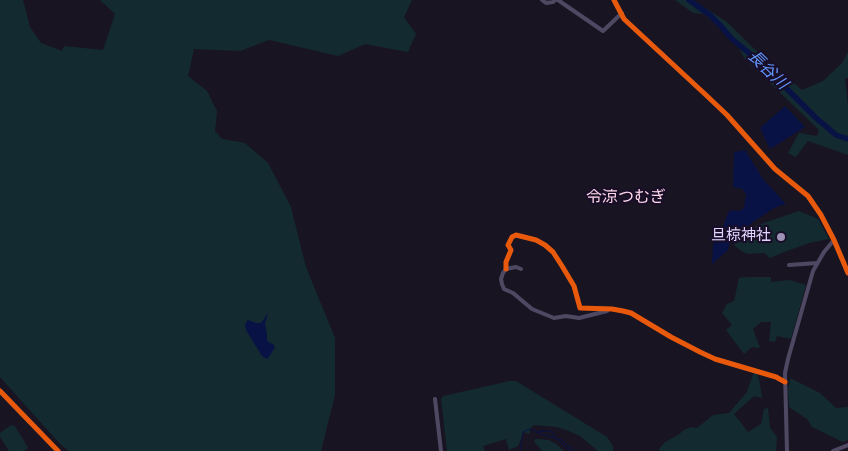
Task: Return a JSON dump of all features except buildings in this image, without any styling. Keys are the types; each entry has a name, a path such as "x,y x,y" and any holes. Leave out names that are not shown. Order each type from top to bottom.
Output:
{"street":[{"path":"542,0 546,3 556,0 604,31 622,13"},
{"path":"614,0 624,19 707,96 775,169 808,196 834,240 848,273"},
{"path":"612,309 579,318 566,316 554,318 532,309 504,289 501,279 511,250 508,245 512,237 536,240 549,248 574,286 580,308 612,309 623,310 715,359 776,377 785,382"},
{"path":"787,451 785,373 788,359 813,271 824,252 834,240"},
{"path":"790,265 817,263"},
{"path":"506,269 521,268"},
{"path":"0,391 58,451"},
{"path":"435,399 441,451"},
{"path":"833,451 848,445"}],"green space":[{"path":"0,0 23,0 30,27 41,43 62,51 64,46 103,50 115,14 100,0 412,0 404,17 416,34 408,52 365,44 338,56 269,40 240,51 194,49 188,76 207,91 217,111 215,131 222,139 245,143 268,163 291,207 306,267 335,338 335,395 321,451 69,451 60,444 0,377"},
{"path":"675,0 693,0 727,22 750,45 802,90 823,81 842,63 848,52 848,78 845,78 848,106 848,155 808,141 796,157 788,153 799,133 817,136 819,130 744,58 738,46 718,26 704,14 693,13"},
{"path":"799,211 818,219 829,239 809,243 770,258 764,253 747,254 734,245 736,240 758,225"},
{"path":"771,277 771,282 790,280 806,285 791,339 777,336 775,342 769,341 771,322 761,322 753,329 760,348 752,347 744,354 726,330 732,325 722,313 727,304 734,301 739,278"},
{"path":"754,371 757,373 762,398 754,396 734,414 748,432 761,424 764,409 768,408 770,428 777,437 776,451 660,451 659,449 665,442 684,430 691,427 697,428 713,415 729,413 747,392"},
{"path":"790,378 820,393 836,408 848,407 848,440 843,442 812,427 807,419 789,407 788,391"},
{"path":"516,381 607,437 613,446 613,451 598,451 580,436 557,427 535,425 531,427 529,434 524,432 518,446 509,450 506,439 483,446 485,451 447,451 441,399 443,396"},
{"path":"11,425 15,426 28,448 24,451 9,451 0,437 0,433"},
{"path":"534,440 549,440 564,451 542,451 535,443"}],"shaded area":[{"path":"785,106 805,127 770,149 760,128"},
{"path":"745,150 763,179 786,204 774,208 731,237 728,250 712,264 713,244 728,213 731,210 739,211 744,208 746,194 742,189 733,187 734,152"},
{"path":"268,313 265,324 267,339 275,347 267,359 262,356 246,330 245,324 248,320 261,323"}],"waterway":[{"name":"長谷川","path":"689,0 710,15 732,39 760,62 815,117 836,135 848,139"},
{"path":"520,451 523,432 530,429 558,439 571,451"},
{"path":"538,432 553,432 555,438"},
{"path":"559,439 574,451"}],"cycle path":[{"path":"614,0 624,19 727,115 775,169 808,196 821,215 834,240 848,273"},
{"path":"506,269 506,262 511,250 508,245 512,237 516,235 536,240 553,252 574,286 580,308 612,309 631,313 671,337 715,359 776,377 785,382"},
{"path":"0,391 58,451"}],"place":[{"name":"旦椋神社","path":"781,237"}],"district":[{"name":"令涼つむぎ","path":"626,198"}]}
